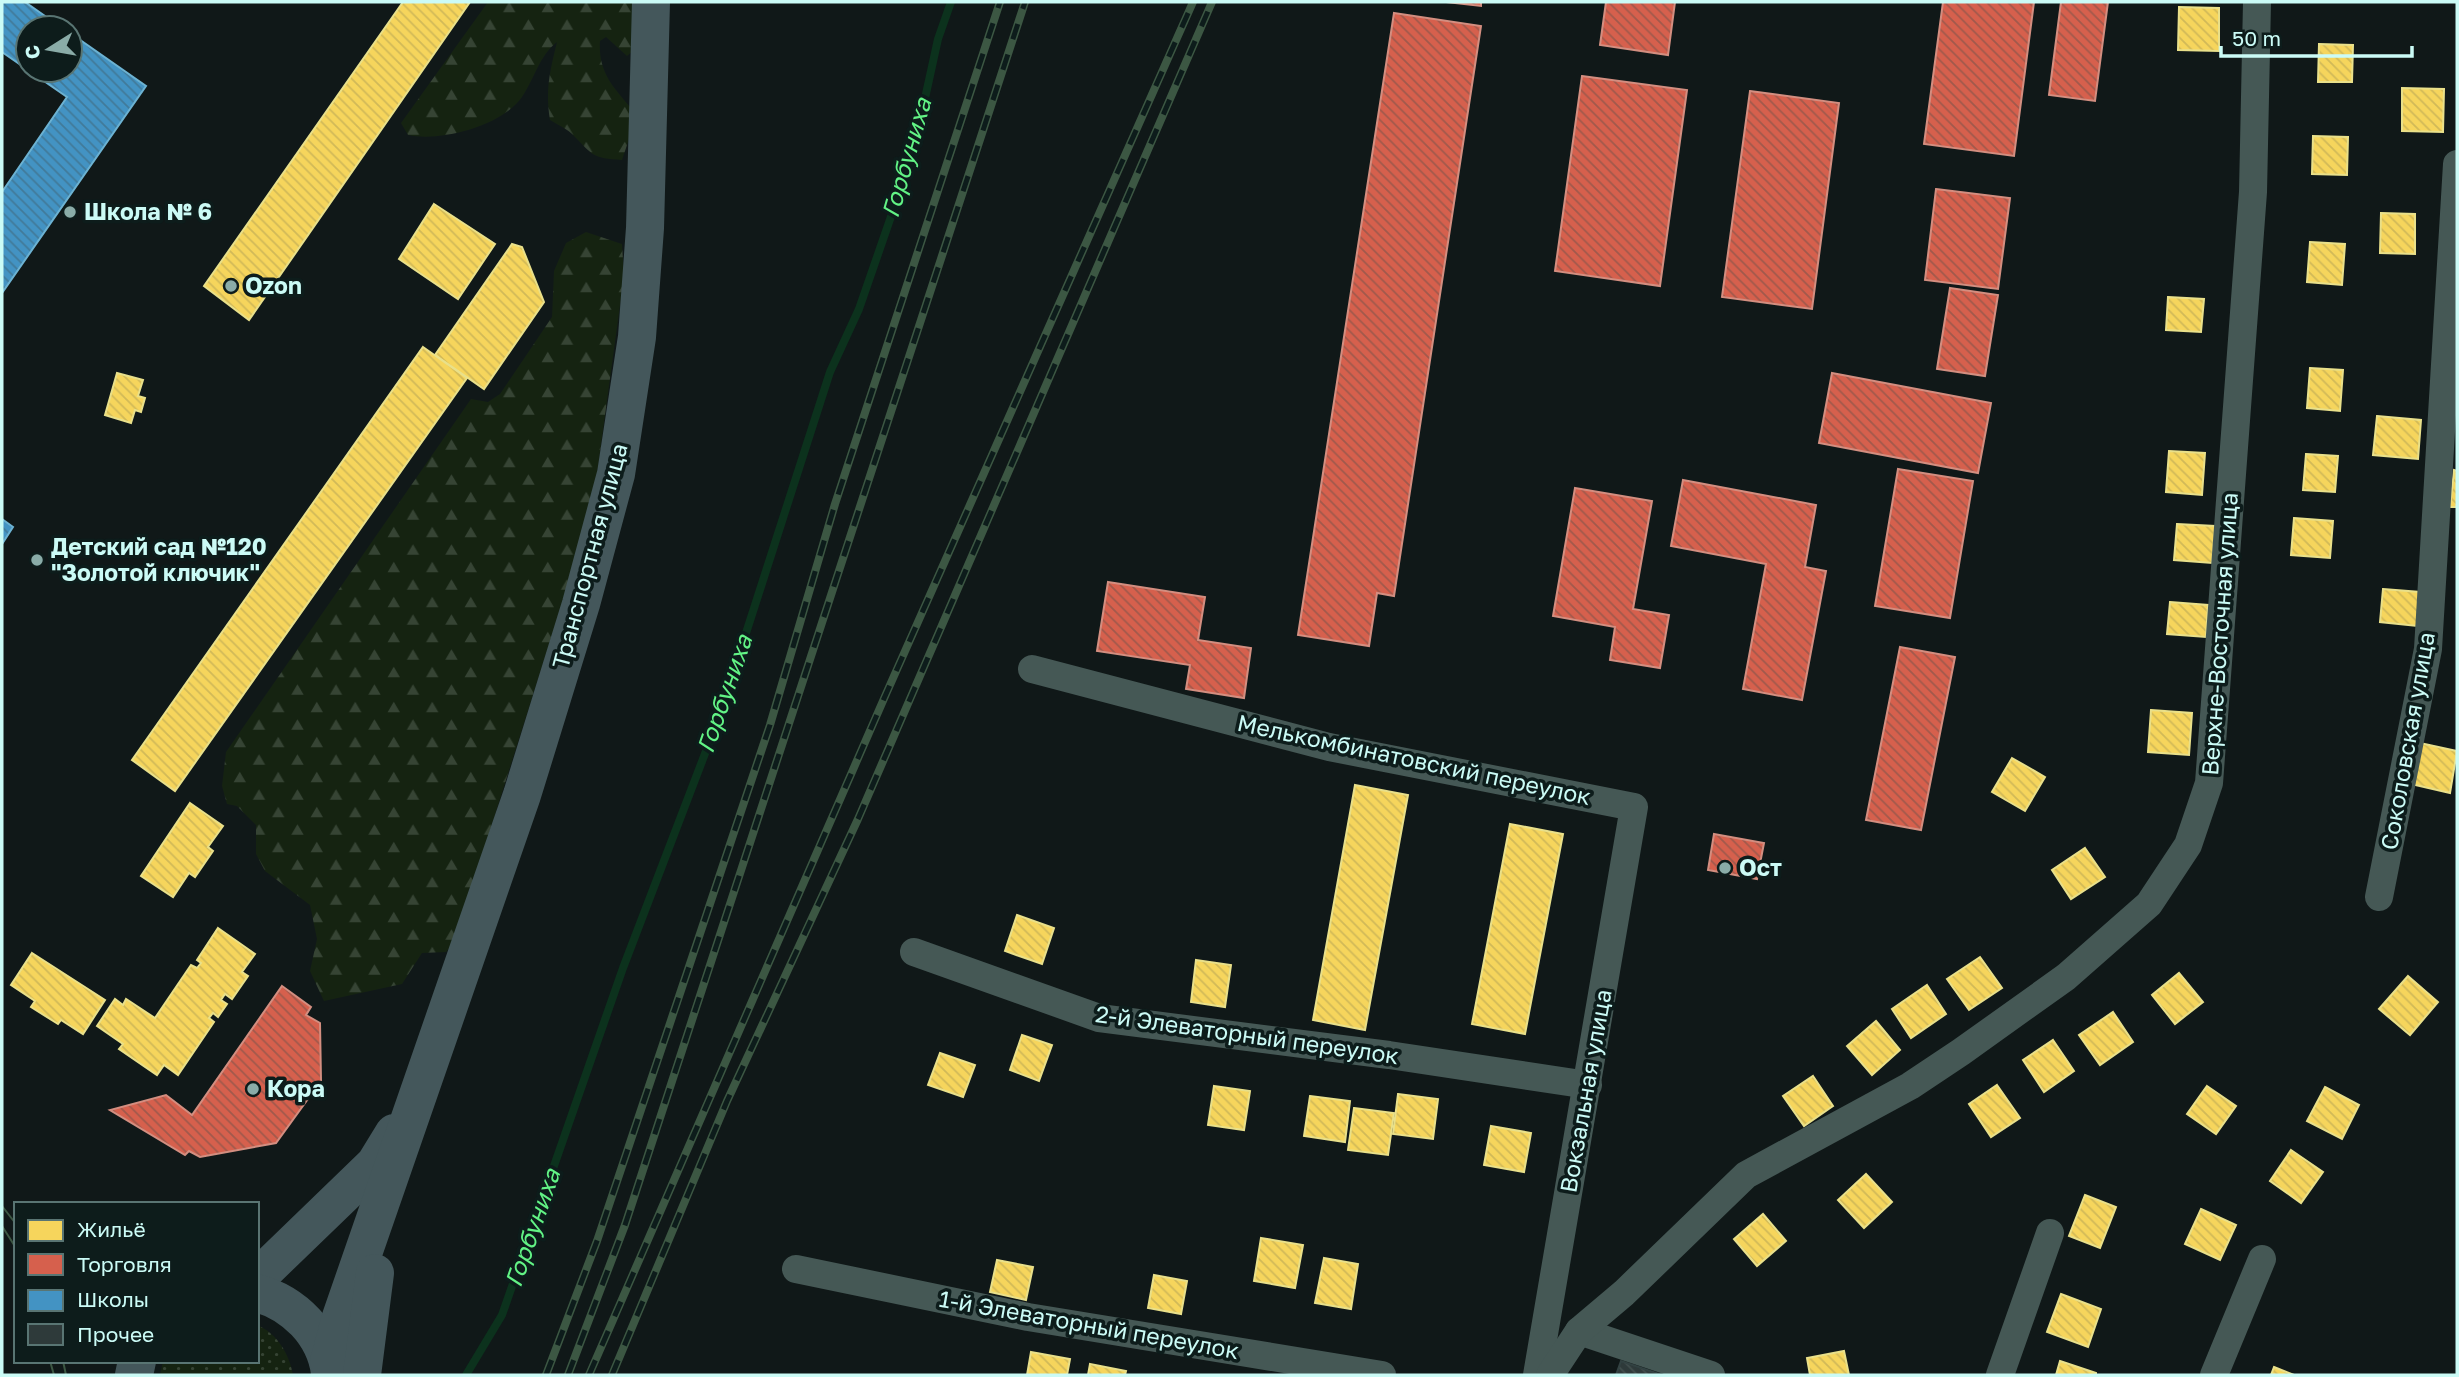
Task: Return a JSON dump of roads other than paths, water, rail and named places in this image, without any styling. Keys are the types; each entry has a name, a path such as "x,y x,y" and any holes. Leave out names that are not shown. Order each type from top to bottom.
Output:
{"main road":[{"name":"Транспортная улица","path":"420,1089 522,795 581,604 617,474 638,324 645,228 651,2"},
{"path":"340,1371 341,1317 393,1174 420,1089"},
{"path":"259,1276 375,1164 420,1089"},
{"path":"259,1294 272,1297 297,1313 317,1335 340,1371"}],"street":[{"name":"Верхне-Восточная улица","path":"1550,1375 1579,1331 1624,1293 1746,1175 1910,1086 2066,977 2148,904 2188,845 2209,783 2253,192 2257,2"},
{"name":"Соколовская улица","path":"2379,897 2428,649 2457,164"},
{"name":"Мелькомбинатовский переулок","path":"1032,669 1329,747 1634,807"},
{"name":"Вокзальная улица","path":"1537,1375 1634,807"},
{"name":"2-й Элеваторный переулок","path":"914,952 1099,1018 1389,1055 1588,1085"},
{"path":"2000,1375 2050,1233"},
{"path":"2214,1375 2262,1259"},
{"name":"1-й Элеваторный переулок","path":"796,1269 1028,1317 1382,1375"},
{"path":"1579,1331 1711,1375"}],"waterway":[{"name":"Горбуниха","path":"466,1375 502,1315 623,968 719,717 830,372 859,309 913,153 938,39 951,2"}],"tram line":[{"path":"2,1206 14,1221"},
{"path":"2,1226 14,1245"},
{"path":"51,1363 54,1375"},
{"path":"63,1363 66,1375"}],"railway":[{"path":"546,1375 597,1241 770,725 835,504 1000,2"},
{"path":"568,1375 625,1225 1025,2"},
{"path":"589,1375 886,694 1193,2"},
{"path":"612,1375 727,1101 858,819 1212,2"}],"place":[{"name":"Школа № 6","path":"70,212"},
{"name":"Ozon","path":"231,286"},
{"name":"Детский сад №120 \"Золотой ключик\"","path":"37,560"},
{"name":"Ост","path":"1725,868"},
{"name":"Кора","path":"253,1089"}]}
